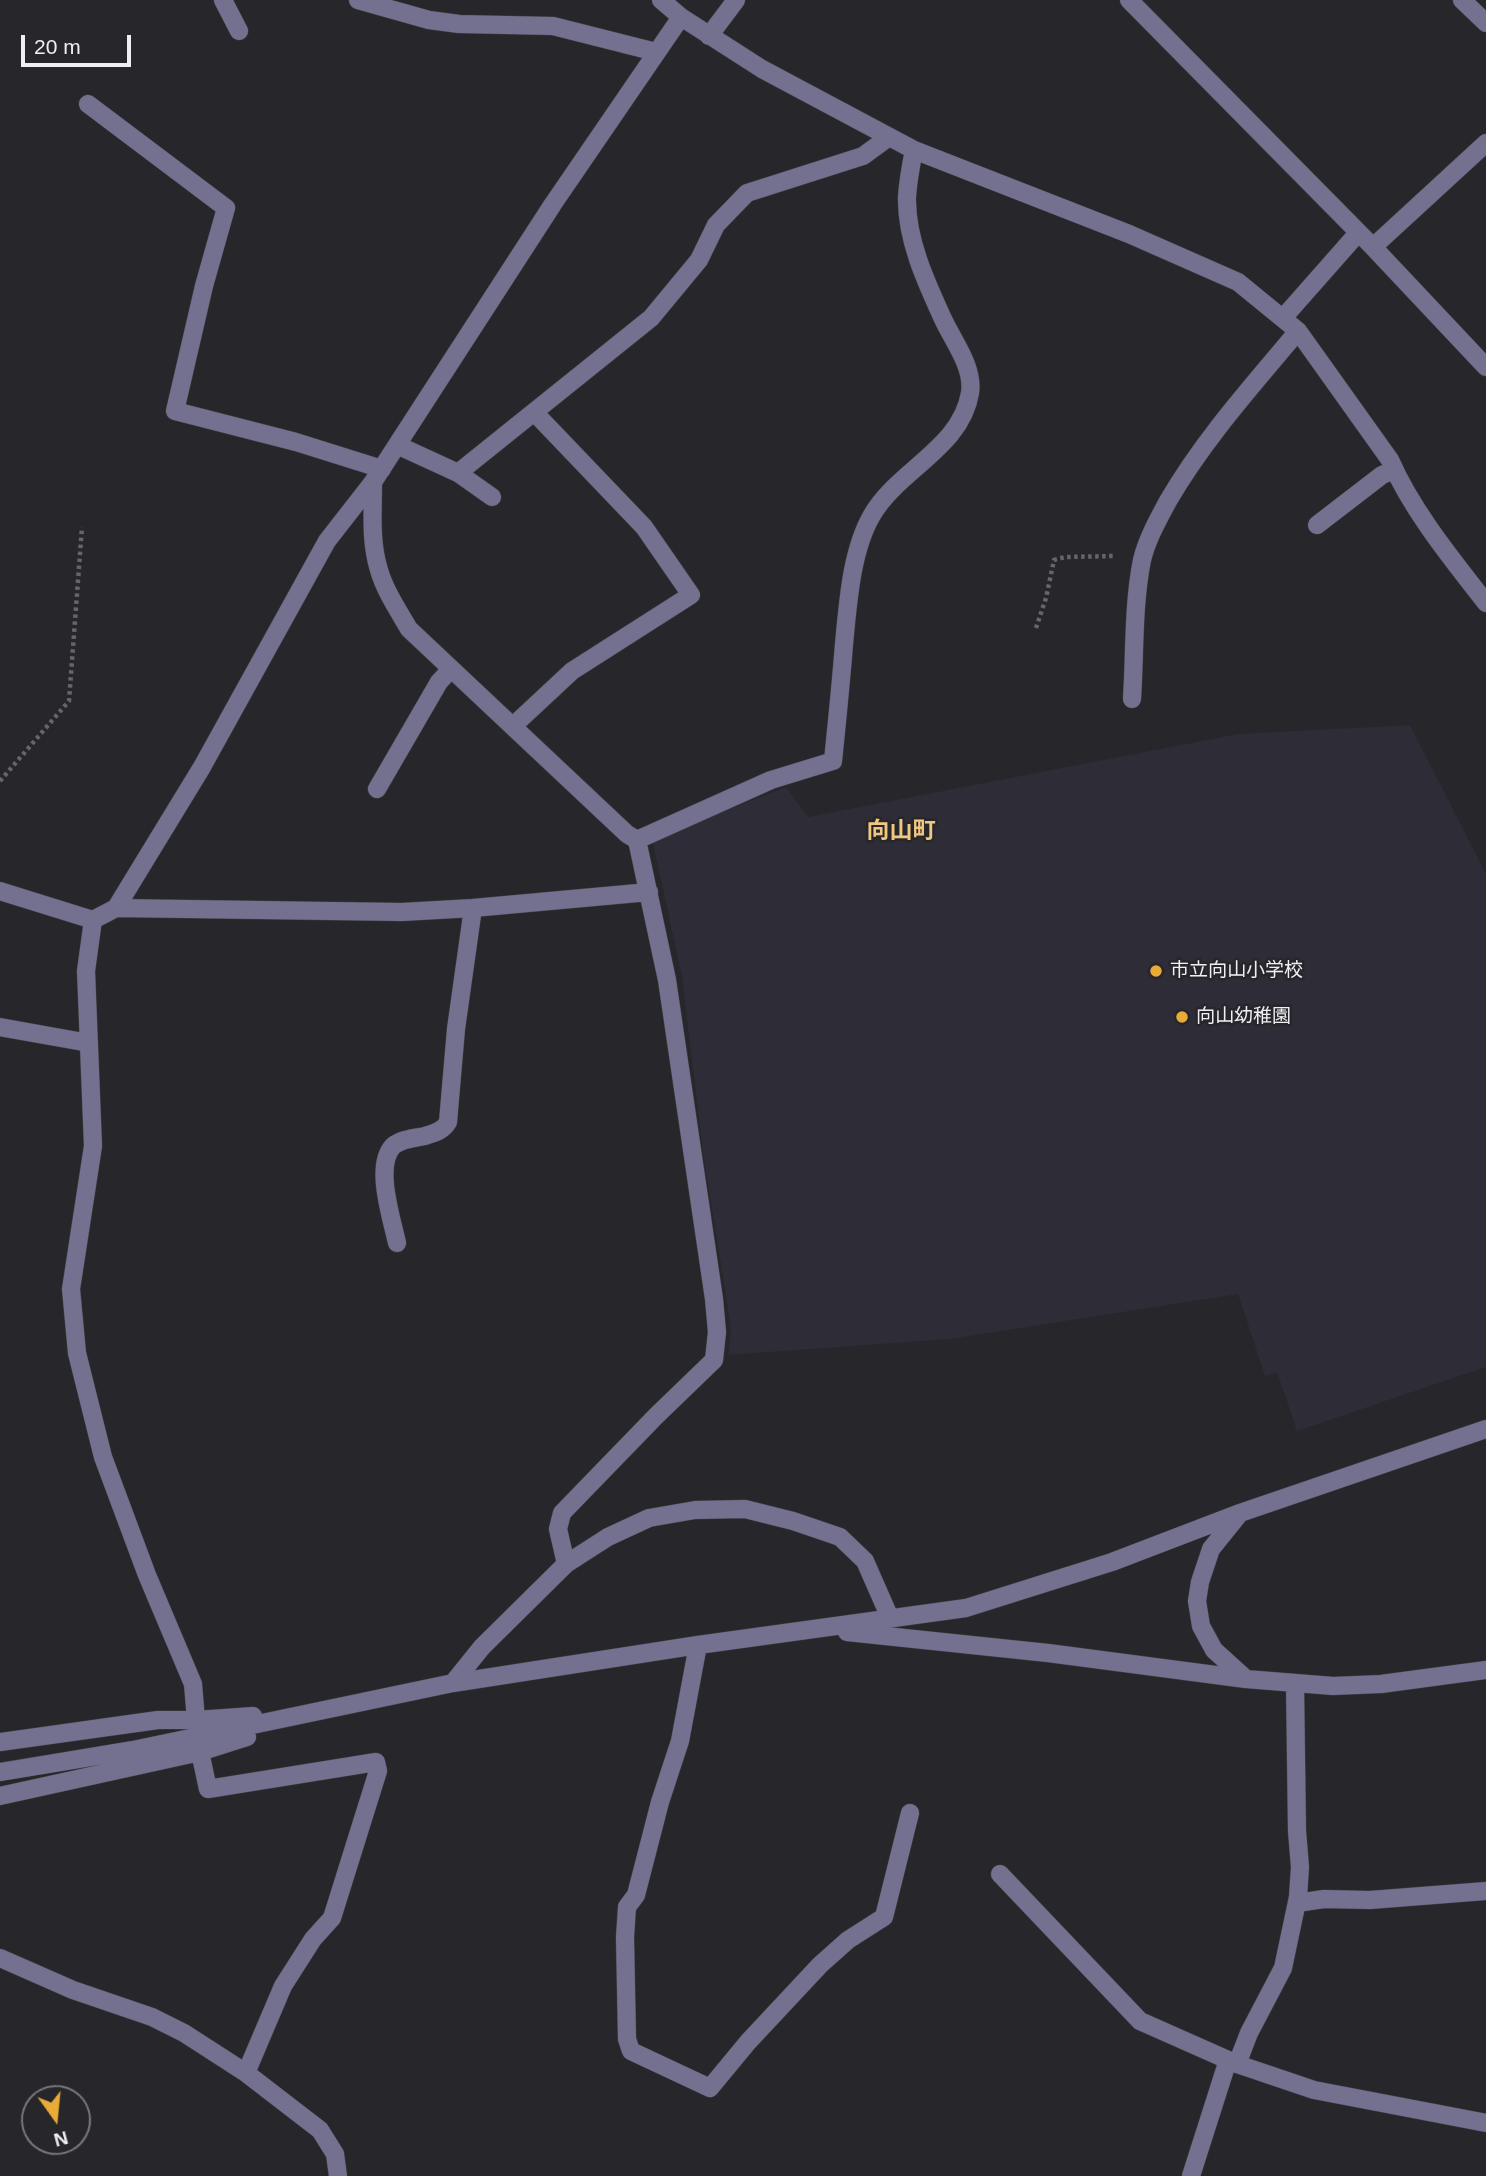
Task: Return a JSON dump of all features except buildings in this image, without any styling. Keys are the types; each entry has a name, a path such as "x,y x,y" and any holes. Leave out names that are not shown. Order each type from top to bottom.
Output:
{"street":[{"path":"223,0 239,31"},
{"path":"358,0 439,21 553,26 656,52"},
{"path":"661,0 681,17 762,69 914,150 1202,265 1238,282 1298,331 1390,460 1445,551 1486,603"},
{"path":"709,36 736,0"},
{"path":"1129,0 1373,247 1486,367"},
{"path":"1462,0 1486,23"},
{"path":"116,908 202,767 327,541 377,476 553,204 681,17"},
{"path":"88,104 226,208 204,286 175,411 296,442 377,476"},
{"path":"458,473 651,318 699,260 716,225 747,193 863,156 889,137"},
{"path":"1373,247 1486,143"},
{"path":"637,840 771,780 833,761 849,597 853,569 864,534 871,516 886,496 959,426 968,405 971,388 968,370 933,294 912,239 907,198 914,150"},
{"path":"1283,318 1358,233"},
{"path":"1132,699 1138,598 1144,555 1158,519 1186,471 1220,425 1298,331"},
{"path":"513,726 572,671 691,595 644,527 534,412"},
{"path":"397,445 458,473 492,497"},
{"path":"1317,525 1382,475 1394,470"},
{"path":"377,476 372,534 379,570 388,593 409,629 627,834 637,840 667,980 714,1299 717,1332 714,1360 562,1513 558,1529 566,1564"},
{"path":"377,789 439,682 451,669"},
{"path":"0,891 93,920 116,908 402,912 649,892"},
{"path":"397,1243 383,1171 394,1145 436,1133 445,1128 448,1122 456,1029 473,908"},
{"path":"93,920 86,971 93,1146 72,1278 77,1353 103,1457 147,1575 193,1684 196,1720"},
{"path":"0,1027 89,1043"},
{"path":"0,1772 133,1750 453,1683 698,1645 966,1608 1112,1562 1240,1513 1486,1429"},
{"path":"453,1683 482,1647 566,1564 608,1537 649,1518 695,1510 745,1509 840,1537 865,1561 890,1618"},
{"path":"1240,1513 1212,1549 1200,1582 1197,1601 1201,1626 1214,1650 1246,1679"},
{"path":"824,1629 1048,1653 1246,1679 1333,1686 1381,1684 1486,1670"},
{"path":"698,1645 680,1741 660,1802 636,1895 627,1907 627,2039 631,2051 710,2088 748,2042 820,1965 848,1940 884,1917 910,1814"},
{"path":"1191,2176 1232,2062 1283,1968 1297,1903 1300,1867 1295,1683"},
{"path":"0,1742 158,1720 196,1720 330,1710"},
{"path":"0,1797 200,1752 330,1710"},
{"path":"200,1752 208,1788 376,1762 378,1772 332,1919 313,1939 283,1986 246,2073"},
{"path":"1000,1874 1140,2021 1232,2062 1314,2090 1486,2123"},
{"path":"1297,1903 1324,1899 1370,1900 1486,1891"},
{"path":"0,1958 72,1990 152,2017 246,2073 320,2130 335,2154 338,2176"}],"path":[{"path":"0,781 69,701 82,527"},
{"path":"1036,628 1054,560 1065,557 1144,555"}],"shaded area":[{"path":"1410,725 1486,874 1486,1367 1297,1431 1277,1372 1265,1376 1238,1294 950,1339 728,1355 731,1328 703,1153 682,977 652,839 786,787 808,817 1238,734"}],"place":[{"name":"市立向山小学校","path":"1156,971"},
{"name":"向山幼稚園","path":"1182,1017"}],"district":[{"name":"向山町","path":"901,832"}]}
